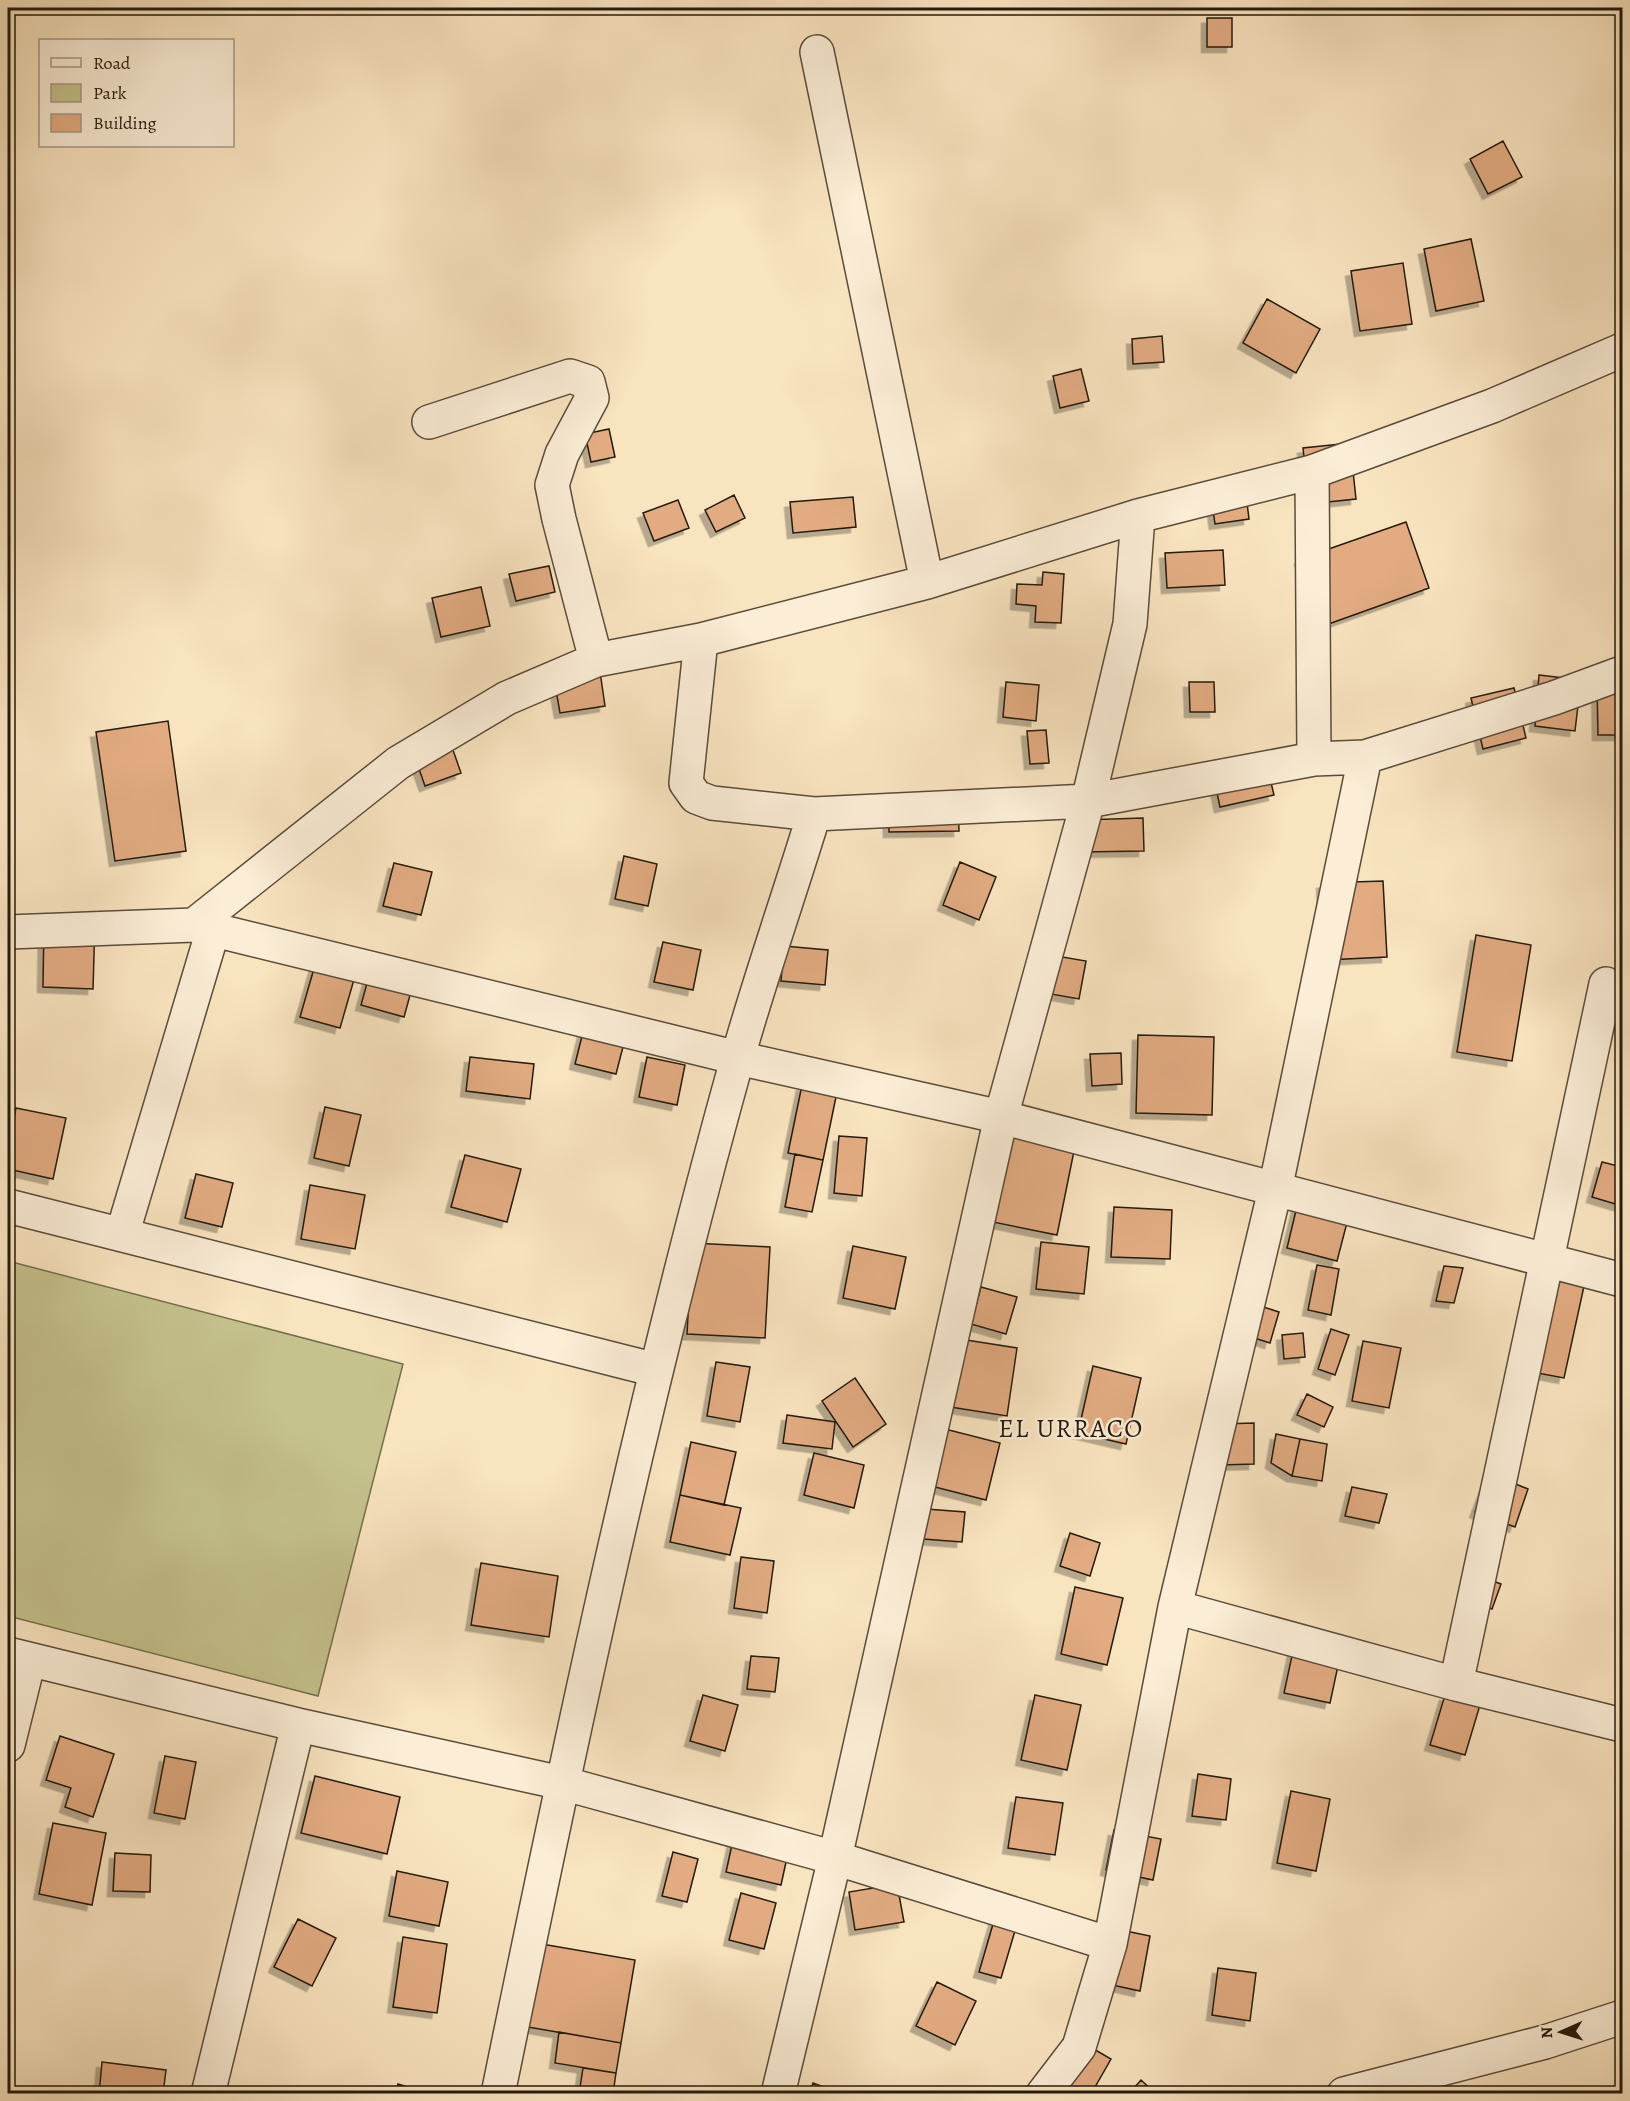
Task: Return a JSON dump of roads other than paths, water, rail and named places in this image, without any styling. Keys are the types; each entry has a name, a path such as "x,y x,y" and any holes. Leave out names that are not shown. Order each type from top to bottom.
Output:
{"street":[{"path":"817,52 853,235 927,582"},
{"path":"122,1235 203,928 398,763 507,698 596,660 701,640 927,582 1138,516 1312,472 1492,406 1623,350"},
{"path":"429,422 570,376 588,382 592,398 562,454 552,484 596,660"},
{"path":"1312,472 1314,759"},
{"path":"778,2094 835,1858 1001,1117 1088,801 1130,624 1138,516"},
{"path":"701,640 686,783 696,796 712,803 814,814 1088,801 1314,759 1365,757 1554,698 1623,673"},
{"path":"1043,2094 1079,2047 1110,1944 1175,1607 1275,1190 1365,757"},
{"path":"498,2094 562,1783 656,1370 738,1058 814,814"},
{"path":"8,932 203,928 738,1058 1001,1117 1623,1280"},
{"path":"1456,1684 1606,984"},
{"path":"8,1206 656,1370"},
{"path":"1175,1607 1456,1684 1623,1725"},
{"path":"8,1745 18,1657 298,1725 562,1783 835,1858 1110,1944"},
{"path":"208,2094 298,1725"},
{"path":"1344,2094 1545,2042 1623,2017"}],"district":[{"name":"EL URRACO","path":"1071,1428"}]}
